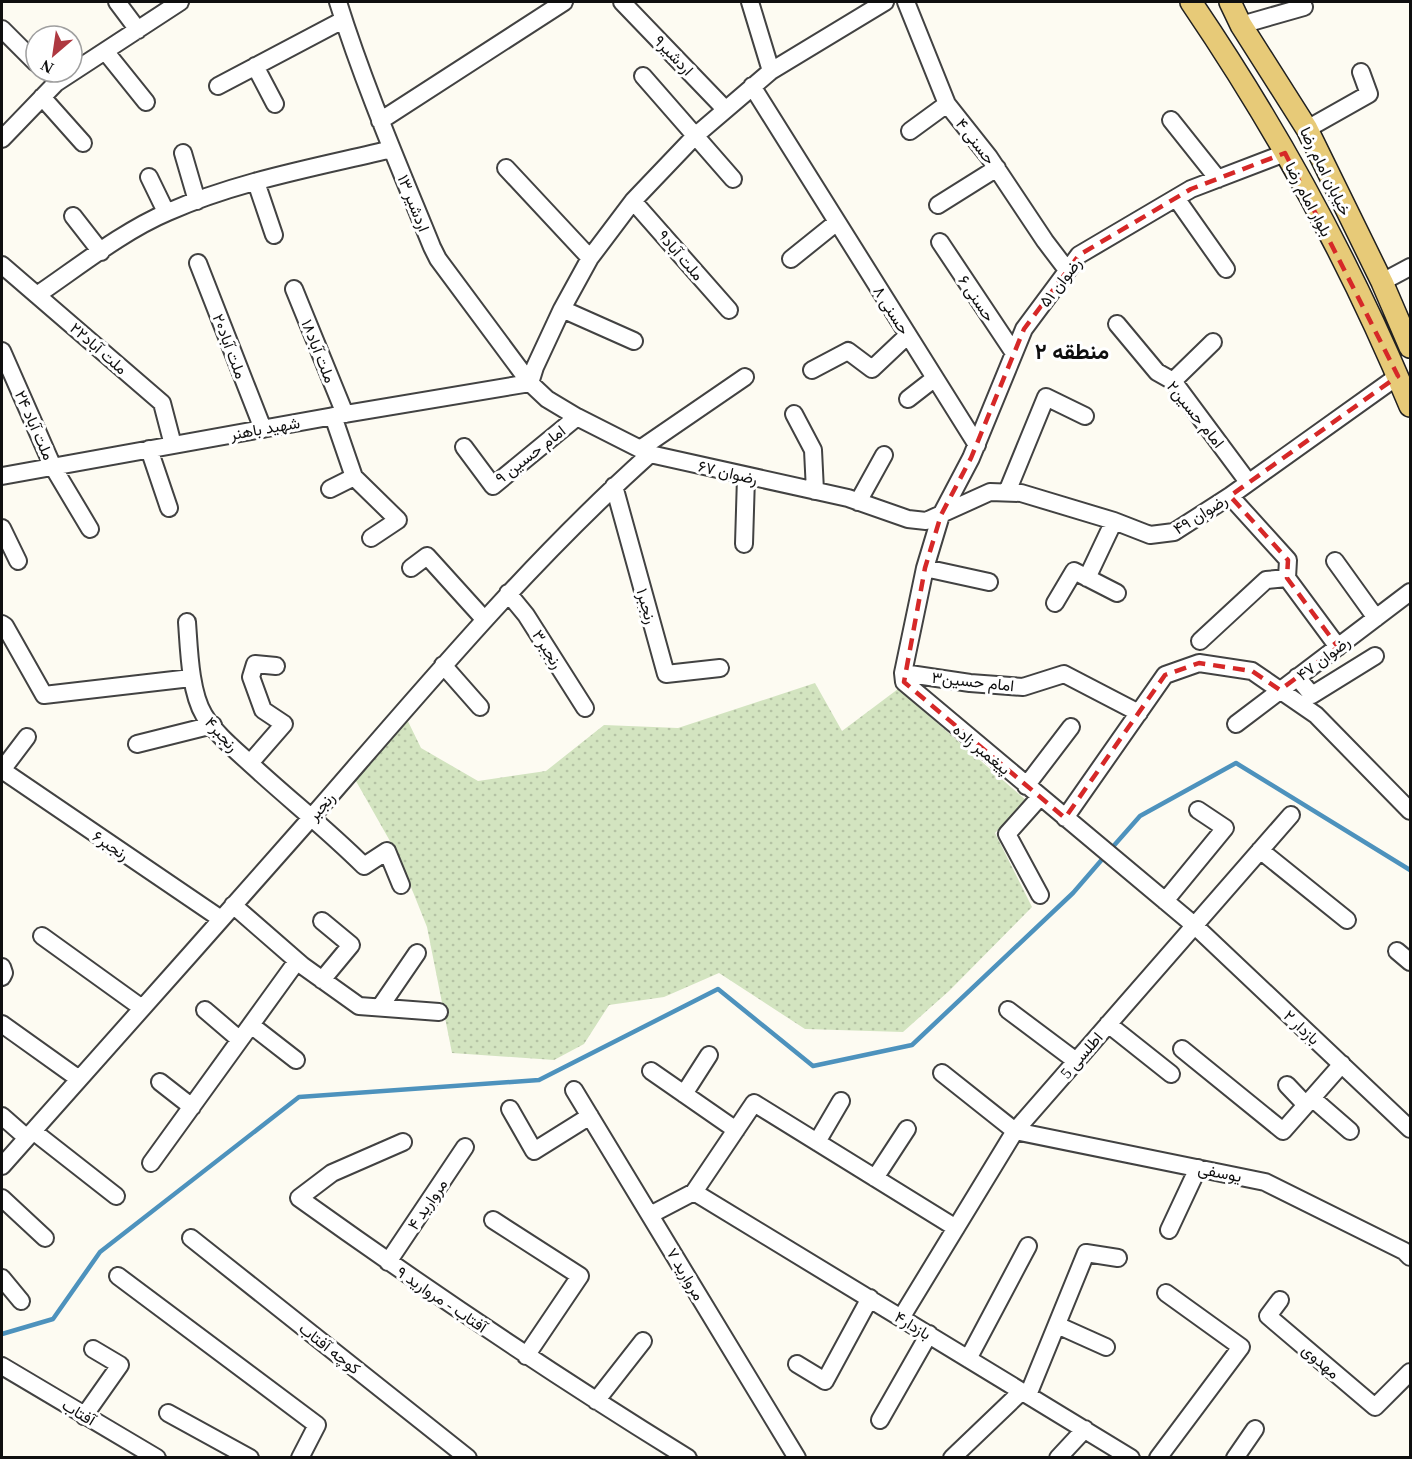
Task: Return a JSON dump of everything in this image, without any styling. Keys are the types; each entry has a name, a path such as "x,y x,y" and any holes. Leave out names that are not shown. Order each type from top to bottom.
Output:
{"main road":[{"name":"بلوار امام رضا","path":"1192,2 1285,153 1335,247 1398,376 1410,406"},
{"name":"خیابان امام رضا","path":"1230,2 1241,25 1307,129 1382,282 1410,347"},
{"path":"1238,2 1241,25"}],"street":[{"path":"117,2 138,30"},
{"path":"84,61 105,51 180,2"},
{"path":"380,121 564,2"},
{"name":"اردشیر۹","path":"622,2 725,109"},
{"path":"750,2 771,71"},
{"path":"530,383 562,309 590,258 633,201 694,136 752,86 771,71 885,2"},
{"name":"حسنی ۴","path":"906,2 947,104 997,168 1045,241 1068,270"},
{"path":"1241,25 1304,7"},
{"path":"218,86 255,66 342,8"},
{"name":"اردشیر ۱۳","path":"342,8 380,121 438,259 530,383"},
{"path":"3,33 24,52"},
{"path":"105,51 146,102"},
{"path":"255,66 275,104"},
{"path":"1307,129 1369,94 1361,72"},
{"path":"643,76 733,179"},
{"path":"2,139 42,98 48,84"},
{"name":"حسنی ۸","path":"752,86 977,445"},
{"path":"42,98 83,143"},
{"path":"910,131 947,104"},
{"path":"1171,120 1218,178"},
{"path":"37,295 166,212 256,182 392,149"},
{"path":"183,153 197,201"},
{"name":"رضوان ۵۱","path":"941,515 977,445 1024,329 1078,255 1191,189 1285,153"},
{"path":"506,168 590,258"},
{"path":"938,204 997,168"},
{"path":"149,177 166,212"},
{"path":"256,182 274,235"},
{"path":"1176,198 1226,269"},
{"name":"ملت آباد۹","path":"633,201 729,310"},
{"path":"73,216 101,252"},
{"path":"790,258 837,222"},
{"name":"حسنی ۶","path":"940,242 1014,353"},
{"name":"ملت آباد۲۰","path":"198,263 263,429"},
{"name":"ملت آباد۲۲","path":"2,265 162,403 173,445"},
{"path":"1382,282 1410,267"},
{"name":"ملت آباد۱۸","path":"294,289 339,415 354,477"},
{"path":"562,309 634,341"},
{"name":"امام حسین۲","path":"1117,324 1157,372 1173,381 1248,482"},
{"path":"812,370 848,351 872,369 908,335"},
{"path":"1173,381 1213,342"},
{"name":"ملت آباد ۲۴","path":"2,351 53,467 90,529"},
{"name":"رضوان ۴۹","path":"941,515 990,492 1021,493 1114,521 1150,535 1168,534 1230,496 1398,376"},
{"name":"رنجبر","path":"2,1166 508,593 614,486 645,451 745,377"},
{"path":"908,399 935,378"},
{"name":"شهید باهنر","path":"2,476 530,383"},
{"name":"رضوان ۶۷","path":"530,383 547,399 577,417 645,451 858,502 908,519 926,521 941,515"},
{"path":"1007,492 1046,397 1085,416"},
{"path":"794,414 813,450 815,491"},
{"name":"امام حسین ۹","path":"464,447 493,486 577,417"},
{"path":"149,450 169,508"},
{"path":"858,502 885,455"},
{"path":"330,489 354,477 398,520 371,538"},
{"path":"744,544 746,477"},
{"name":"رنجبر۱","path":"614,486 666,674 720,668"},
{"path":"1230,496 1288,560 1287,578 1338,647"},
{"path":"903,672 925,568 941,515"},
{"path":"1087,578 1114,521"},
{"path":"2,528 18,561"},
{"path":"411,568 427,556 484,619"},
{"path":"1335,561 1376,618"},
{"path":"925,568 989,582"},
{"path":"1055,603 1074,572 1117,593"},
{"path":"1200,641 1266,580 1287,578"},
{"name":"رضوان ۴۷","path":"1236,724 1410,592"},
{"name":"رنجبر۳","path":"508,593 526,615 585,708"},
{"name":"رنجبر۴","path":"187,622 191,678 204,715 250,763 310,818 332,834 364,866 387,851 400,885"},
{"path":"2,624 44,695 191,678"},
{"path":"1297,677 1312,695 1375,656"},
{"path":"1065,818 1165,675 1199,663 1252,671 1316,715 1410,811"},
{"path":"250,763 284,724 263,710 251,677 255,664 276,666"},
{"path":"443,665 480,707"},
{"name":"امام حسین۳","path":"903,672 970,684 1023,687 1064,674 1139,713"},
{"name":"پیغمبر زاده","path":"903,672 904,682 912,690 1194,925"},
{"path":"137,744 213,725"},
{"path":"1026,786 1071,728"},
{"path":"2,770 27,738"},
{"name":"رنجبر۶","path":"2,770 221,919"},
{"path":"1040,797 1007,834 1040,895"},
{"path":"1165,901 1225,828 1198,810"},
{"name":"اطلسی 5","path":"901,1318 1015,1131 1291,815"},
{"path":"1260,850 1347,920"},
{"path":"233,905 297,961 359,1006 439,1012"},
{"path":"322,921 351,945 322,980"},
{"name":"بازدار ۲","path":"1194,925 1410,1129"},
{"path":"42,936 142,1008"},
{"path":"380,1007 417,953"},
{"path":"151,1163 297,961"},
{"path":"2,967 4,973 2,977"},
{"path":"205,1010 240,1040"},
{"path":"1008,1010 1076,1061"},
{"path":"2,1024 79,1079"},
{"path":"1108,1024 1172,1074"},
{"path":"251,1025 296,1060"},
{"path":"1182,1049 1283,1131 1342,1064"},
{"path":"684,1094 709,1055"},
{"path":"651,1071 736,1130"},
{"path":"942,1073 1015,1131"},
{"path":"160,1082 192,1107"},
{"path":"1287,1085 1350,1131"},
{"name":"مروارید ۷","path":"574,1090 797,1458"},
{"path":"817,1142 841,1101"},
{"path":"650,1215 694,1192 754,1103 956,1228"},
{"path":"510,1109 534,1151 590,1116"},
{"path":"2,1116 116,1196"},
{"path":"875,1178 907,1129"},
{"name":"یوسفی","path":"1015,1131 1265,1182 1404,1251 1410,1257"},
{"name":"آفتاب - مروارید ۹","path":"403,1142 332,1173 299,1198 526,1356 688,1458"},
{"name":"مروارید ۴","path":"388,1262 465,1147"},
{"path":"1169,1230 1198,1168"},
{"name":"بازدار۴","path":"694,1192 1131,1458"},
{"path":"2,1198 45,1238"},
{"path":"494,1220 580,1276 526,1356"},
{"name":"کوچه آفتاب","path":"191,1238 468,1458"},
{"path":"968,1359 1028,1246"},
{"path":"952,1458 1025,1393 1057,1325 1086,1253 1118,1258"},
{"path":"118,1276 317,1425 300,1458"},
{"path":"2,1278 21,1301"},
{"path":"1158,1458 1241,1347 1166,1293"},
{"path":"797,1364 825,1381 870,1299"},
{"name":"مهدوی","path":"1280,1300 1268,1316 1375,1407 1410,1372"},
{"path":"1057,1325 1106,1347"},
{"path":"880,1420 928,1334"},
{"path":"596,1401 643,1341"},
{"path":"84,1416 120,1365 93,1349"},
{"name":"آفتاب","path":"2,1366 157,1458"},
{"path":"168,1413 250,1458"},
{"path":"1058,1458 1085,1429"},
{"path":"1235,1458 1255,1429"}],"highlighted area":[{"path":"1285,153 1398,376 1230,496 1288,560 1287,578 1338,647 1280,690 1252,671 1199,663 1165,675 1065,818 904,682 925,568 941,515 971,458 1024,329 1079,255 1191,189"}],"green space":[{"path":"815,683 842,731 898,689 1027,801 995,833 1032,907 949,991 903,1032 805,1029 719,973 664,997 609,1005 584,1044 554,1060 452,1053 427,927 399,857 348,767 401,707 421,748 478,781 546,771 604,725 678,728"}],"waterway":[{"path":"1110,850 1140,816 1236,763 1410,870"},
{"path":"2,1334 53,1319 100,1252 299,1097 539,1080 718,989 813,1066 912,1045 1073,893 1105,856"}],"district":[{"name":"منطقه ۲","path":"1072,351"}]}
